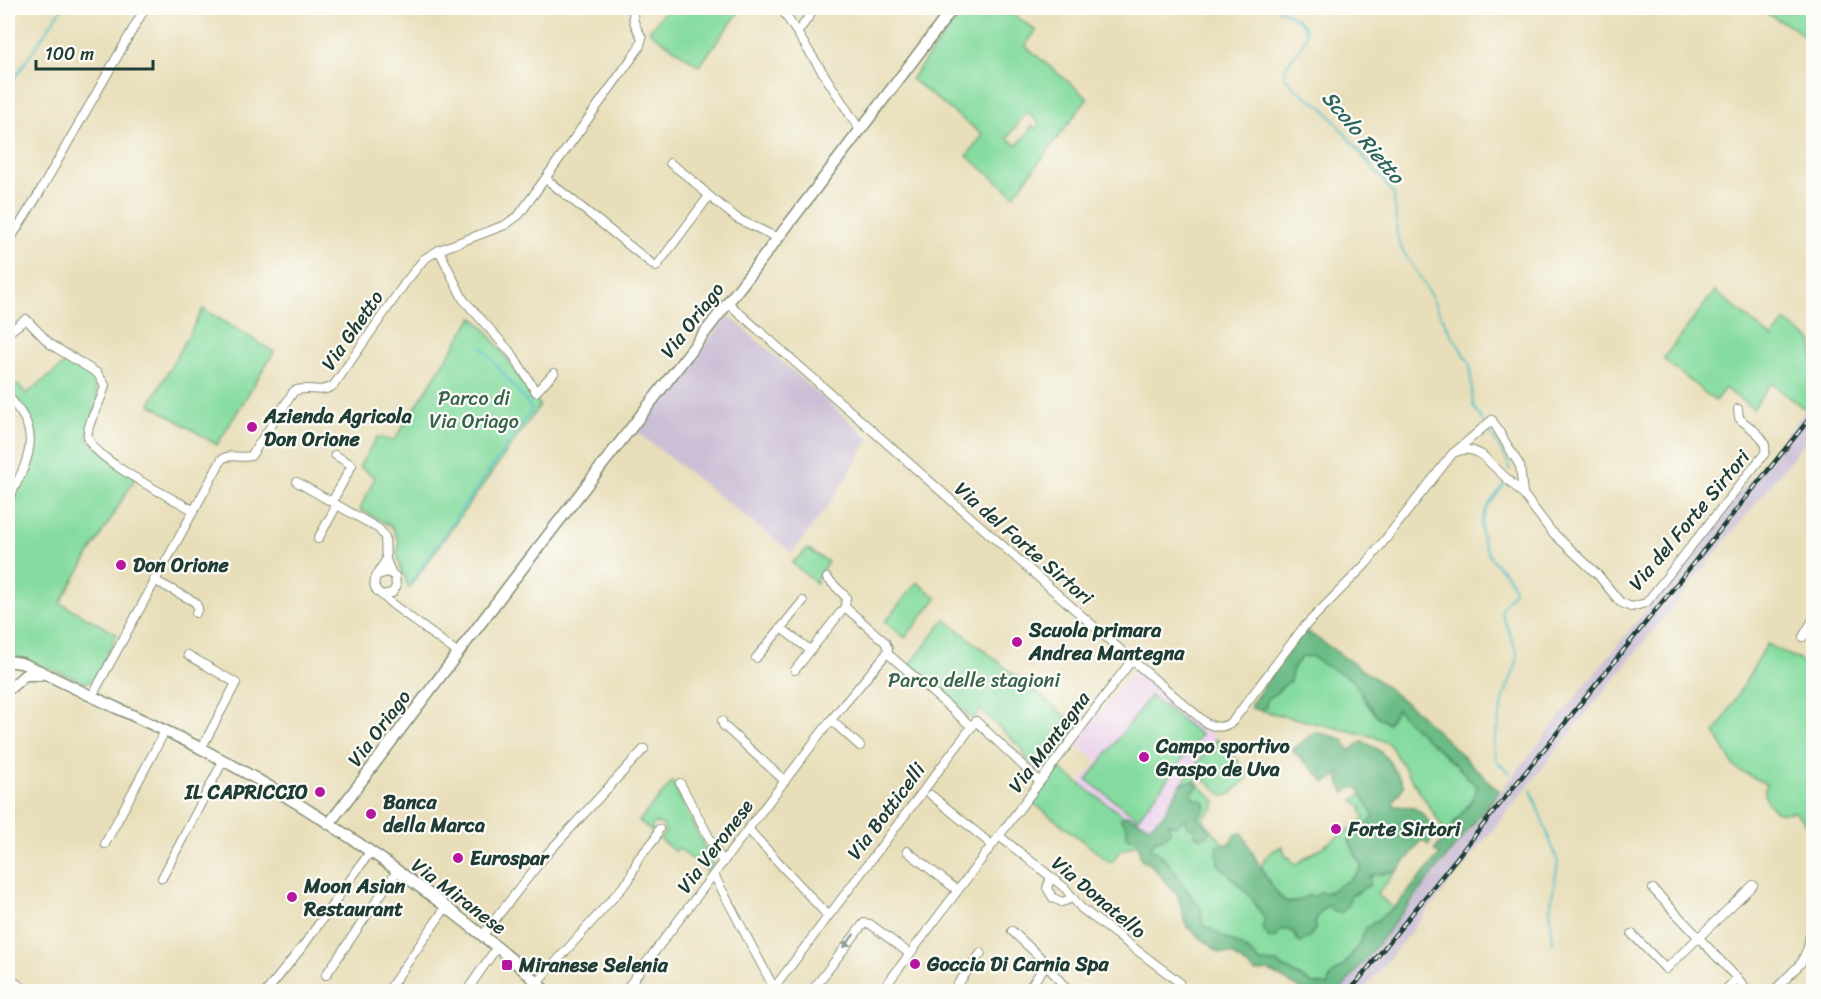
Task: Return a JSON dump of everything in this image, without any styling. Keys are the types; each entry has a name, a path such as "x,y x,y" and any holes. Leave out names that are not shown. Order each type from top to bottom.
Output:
{"street":[{"path":"8,243 145,8"},
{"name":"Via Ghetto","path":"92,696 223,458 251,456 294,391 300,389 322,391 334,385 424,259 438,250 510,222 524,210 639,48 642,38 634,25 632,16 634,8"},
{"path":"781,8 860,130"},
{"path":"796,30 815,8"},
{"name":"Via Oriago","path":"329,824 953,8"},
{"path":"670,163 738,219 778,238"},
{"path":"546,179 656,267 709,196"},
{"path":"438,250 462,299 513,355 536,392 554,374"},
{"name":"Via del Forte Sirtori","path":"728,303 1132,660 1206,723 1220,727 1230,723 1303,628 1366,564 1453,453 1487,424 1520,466 1523,494"},
{"path":"8,321 13,329 26,319 50,344 97,373 105,385 102,399 88,429 87,436 91,446 134,477 193,510"},
{"path":"8,395 26,423 30,437 29,449 8,500"},
{"name":"Via del Forte Sirtori","path":"1453,453 1461,450 1475,450 1523,494 1551,531 1592,570 1620,602 1631,607 1642,605 1655,594 1765,453 1766,447 1762,438 1739,418 1738,409"},
{"path":"318,539 352,465 335,455"},
{"path":"297,482 381,531 385,537 386,560 396,580 397,600 407,614"},
{"path":"386,560 374,585 376,591 458,653"},
{"path":"378,574 385,572 392,574"},
{"path":"795,669 845,607 846,597 827,578"},
{"path":"154,580 195,602 198,608 195,613"},
{"path":"382,595 392,593 396,587"},
{"path":"756,658 803,601"},
{"path":"845,607 885,642 887,653 972,727 976,721 1039,781"},
{"path":"1803,637 1814,618"},
{"path":"782,628 810,650"},
{"name":"Via Veronese","path":"624,992 831,720 887,653"},
{"path":"188,655 236,683 201,749"},
{"name":"Via Mantegna","path":"881,992 1132,660"},
{"path":"8,690 15,669"},
{"name":"Via Miranese","path":"15,669 38,670 165,731 223,761 329,824 446,907 511,958 546,992"},
{"path":"831,720 860,746"},
{"path":"722,721 723,725 785,781"},
{"name":"Via Botticelli","path":"773,990 972,727"},
{"path":"105,844 165,731"},
{"path":"482,936 545,856 644,748"},
{"path":"162,878 223,761"},
{"path":"680,783 723,863"},
{"path":"931,795 992,845"},
{"path":"537,982 629,880 638,859 659,830"},
{"path":"748,830 828,916"},
{"name":"Via Donatello","path":"999,836 1065,888 1081,908 1179,982"},
{"path":"907,851 957,890"},
{"path":"266,992 303,946 370,852"},
{"path":"326,975 397,871"},
{"path":"714,875 773,990"},
{"path":"1051,877 1047,888 1053,898 1062,902 1073,898"},
{"path":"1632,934 1666,969 1753,885"},
{"path":"1653,889 1750,992"},
{"path":"387,992 446,907"},
{"path":"1773,992 1811,949 1811,924 1814,910"},
{"path":"811,992 864,923 870,924 909,954"},
{"path":"1811,924 1814,937"},
{"path":"1012,931 1069,992"},
{"path":"466,992 497,947"},
{"path":"952,992 981,953"},
{"path":"1026,992 1046,965"},
{"path":"1724,992 1738,978"},
{"path":"16,983 28,992"}],"shaded area":[{"path":"728,315 870,439 832,501 792,553 637,432"},
{"path":"1813,401 1813,431 1789,462 1363,991 1340,992"},
{"path":"1137,669 1216,739 1181,784 1160,819 1149,829 1138,827 1080,783 1098,761 1075,744"}],"green space":[{"path":"667,8 742,8 699,66 649,31"},
{"path":"965,8 1005,8 1036,31 1025,46 1088,98 1014,195 967,156 983,135 911,79","holes":["1027,112 1039,124 1035,129 1032,126 1017,145 1007,138"]},
{"path":"1756,8 1813,8 1813,45 1794,28"},
{"path":"1715,291 1772,338 1785,321 1813,342 1813,401 1806,410 1771,383 1753,409 1725,388 1715,401 1663,359"},
{"path":"203,309 274,352 217,445 150,404"},
{"name":"Parco di Via Oriago","path":"473,317 487,331 540,405 409,588 400,566 397,554 399,542 392,527 360,509 375,477 359,467 377,437 394,441"},
{"path":"71,359 95,377 96,395 99,398 86,438 136,477 60,603 117,634 94,680 86,683 8,653 8,513 31,462 37,433 9,391 18,384 26,394"},
{"path":"808,549 828,562 817,578 817,584 792,563"},
{"path":"917,582 937,598 905,638 885,622"},
{"name":"Parco delle stagioni","path":"945,619 1078,726 1052,762 1048,760 1040,771 1022,753 1023,750 981,710 973,719 910,665"},
{"path":"1308,632 1376,679 1415,710 1499,791 1340,991 1304,991 1269,971 1255,972 1232,954 1220,953 1187,927 1178,896 1150,864 1141,860 1138,843 1135,838 1127,838 1127,827 1120,819 1127,815 1150,826 1163,815 1181,784 1193,781 1198,787 1192,792 1193,798 1203,801 1206,807 1197,818 1211,830 1208,835 1201,838 1195,835 1195,828 1188,827 1186,819 1175,826 1168,823 1170,830 1166,837 1155,840 1151,848 1166,861 1201,908 1203,924 1247,950 1260,962 1277,963 1311,983 1327,986 1331,976 1344,965 1357,947 1366,928 1394,908 1440,855 1434,850 1469,804 1477,787 1397,709 1388,724 1376,715 1351,679 1325,666 1312,656 1302,657 1293,668 1290,681 1267,699 1266,707 1259,710 1251,708 1301,633"},
{"path":"1767,644 1813,667 1813,830 1794,811 1781,812 1771,807 1766,797 1766,784 1735,768 1715,734"},
{"path":"1312,656 1351,679 1380,719 1397,709 1477,787 1476,794 1441,843 1442,826 1389,744 1375,737 1259,710 1266,707 1267,699 1290,681 1293,668 1302,657"},
{"name":"Campo sportivo Graspo de Uva","path":"1150,696 1201,735 1138,818 1087,780"},
{"path":"1315,732 1343,739 1349,751 1362,742 1377,749 1392,766 1404,786 1394,800 1394,806 1410,807 1419,811 1429,823 1433,838 1428,845 1422,840 1398,870 1370,876 1370,885 1350,896 1348,906 1341,913 1331,910 1329,904 1317,918 1315,929 1308,938 1300,943 1292,931 1281,929 1276,937 1270,939 1262,927 1265,920 1251,897 1218,864 1217,846 1230,843 1235,835 1242,833 1276,892 1287,902 1293,902 1309,895 1314,897 1320,892 1328,893 1358,872 1362,867 1349,841 1374,817 1358,787 1351,788 1345,793 1339,782 1340,774 1325,783 1292,750"},
{"path":"1216,739 1246,769 1248,777 1231,794 1224,796 1200,776 1196,782 1216,802 1214,808 1202,818 1224,845 1251,897 1276,937 1281,929 1292,931 1297,939 1308,938 1315,929 1319,915 1330,904 1348,906 1350,896 1357,894 1374,874 1398,870 1377,894 1393,908 1366,928 1357,947 1344,965 1331,976 1328,986 1311,983 1277,963 1260,962 1247,950 1203,924 1201,908 1167,861 1151,848 1155,840 1166,837 1170,831 1167,823 1186,818 1195,828 1208,835 1211,830 1196,818 1192,792 1197,788 1193,781 1181,784"},
{"path":"1057,767 1138,827 1138,843 1120,851 1111,863 1031,801"},
{"path":"672,782 713,864 707,871 678,848 675,852 660,839 665,832 663,825 655,823 652,826 652,832 639,821"},
{"path":"1362,794 1374,817 1367,826 1354,832 1354,853 1362,867 1350,881 1335,889 1295,902 1285,900 1276,892 1265,874 1262,865 1265,859 1282,846 1286,857 1289,857 1295,865 1365,819 1361,811 1363,808 1353,800"}],"waterway":[{"path":"8,88 62,8"},
{"name":"Scolo Rietto","path":"1276,8 1299,20 1306,31 1304,41 1287,65 1284,76 1297,90 1324,108 1394,194 1397,235 1401,248 1470,364 1473,406 1484,423"},
{"path":"411,582 532,409 482,347"},
{"name":"Scolo Rietto","path":"1487,428 1509,463 1509,470"},
{"name":"Scolo Rietto","path":"1504,485 1482,519 1481,533 1485,547 1511,581 1514,592 1502,607 1501,612 1517,652 1517,662 1504,697 1493,747 1497,762 1510,773"},
{"name":"Scolo Rietto","path":"1531,790 1558,862 1550,909 1553,944"}],"railway":[{"path":"1349,992 1814,413"}],"place":[{"name":"Azienda Agricola Don Orione","path":"252,427"},
{"name":"Don Orione","path":"121,565"},
{"name":"Scuola primara Andrea Mantegna","path":"1017,642"},
{"name":"Campo sportivo Graspo de Uva","path":"1144,757"},
{"name":"IL CAPRICCIO","path":"320,792"},
{"name":"Banca della Marca","path":"371,814"},
{"name":"Forte Sirtori","path":"1336,829"},
{"name":"Eurospar","path":"458,858"},
{"name":"Moon Asian Restaurant","path":"292,897"},
{"name":"Goccia Di Carnia Spa","path":"915,964"},
{"name":"Miranese Selenia","path":"507,965"}]}
